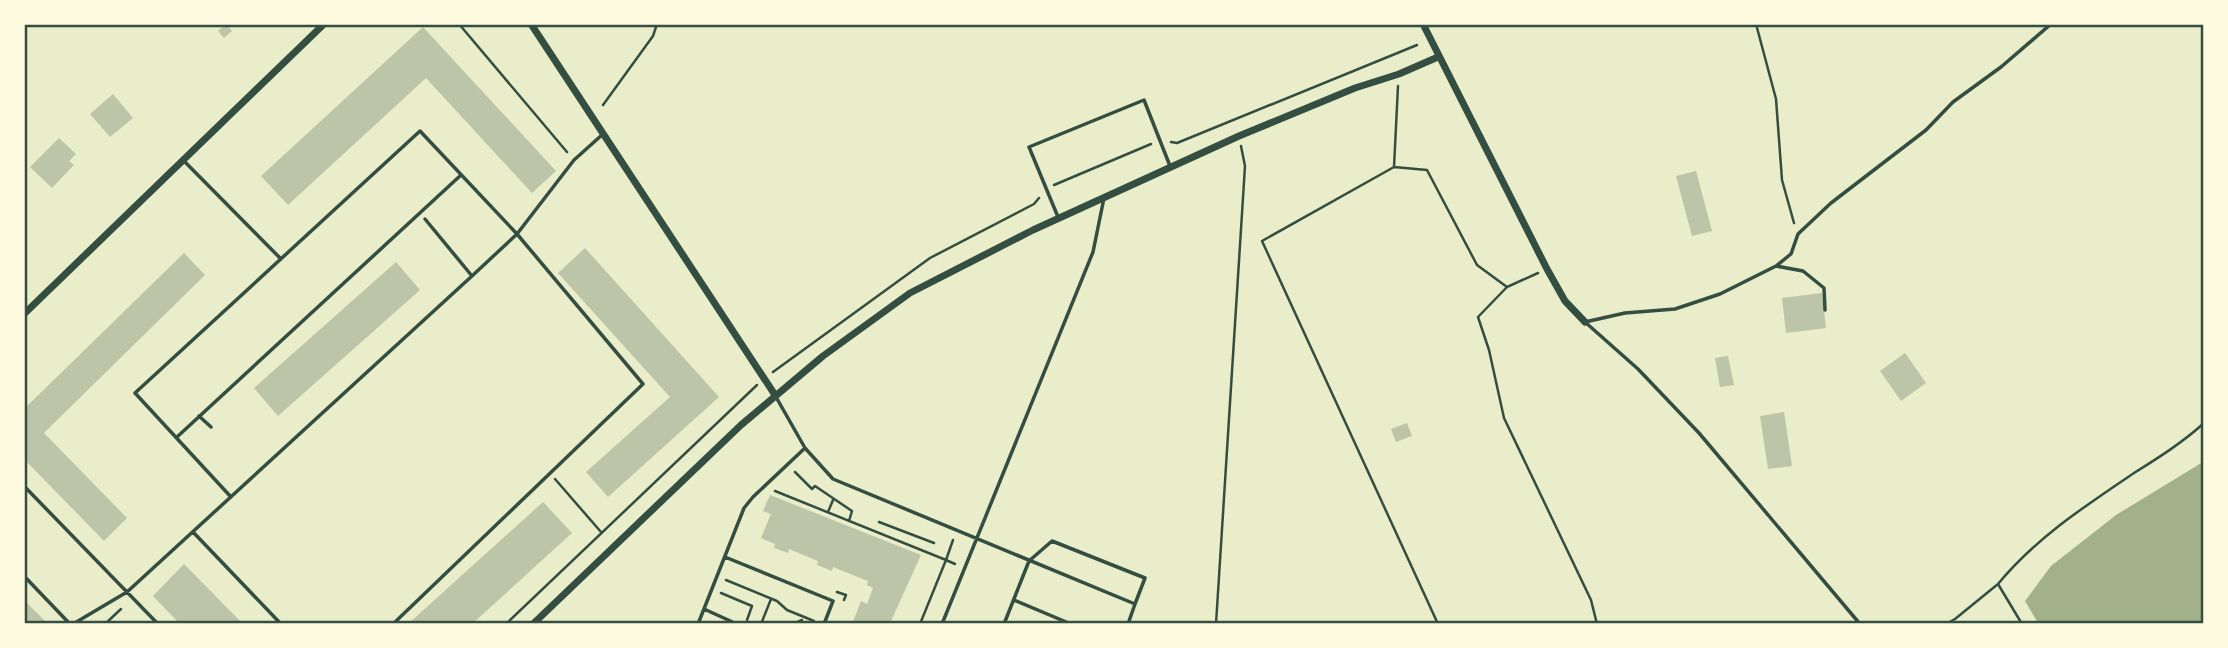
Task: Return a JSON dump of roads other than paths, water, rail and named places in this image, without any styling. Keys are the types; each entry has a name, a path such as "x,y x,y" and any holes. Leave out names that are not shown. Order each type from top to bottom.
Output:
{"street":[{"path":"24,314 324,24"},
{"path":"531,24 775,396"},
{"path":"1423,24 1437,57 1547,269 1565,301 1585,322"},
{"path":"533,624 775,396 823,356 911,293 1059,218 1239,136 1437,57"}],"lane":[{"path":"1585,322 1625,313 1675,309 1720,294 1776,266 1791,254 1798,234 1831,202 1926,130 1953,102 2001,67 2051,24"},
{"path":"1059,218 1029,147 1144,100 1170,167"},
{"path":"231,497 135,393 419,131 517,234 643,384 393,624"},
{"path":"24,576 71,624 127,592 517,234 574,160 603,134"},
{"path":"184,160 281,259"},
{"path":"176,437 461,176"},
{"path":"942,624 1093,252 1104,197"},
{"path":"425,219 472,276"},
{"path":"1776,266 1802,271 1824,288 1825,310"},
{"path":"1585,322 1638,369 1699,433 1860,624"},
{"path":"775,396 805,449 833,479 1135,604"},
{"path":"199,416 211,427"},
{"path":"698,624 744,508 805,449"},
{"path":"24,486 158,624"},
{"path":"193,532 281,624"},
{"path":"1004,624 1029,561 1052,541 1145,578 1128,624"},
{"path":"725,557 833,601 822,624"},
{"path":"1014,600 1071,624"},
{"path":"704,609 737,624"}]}
